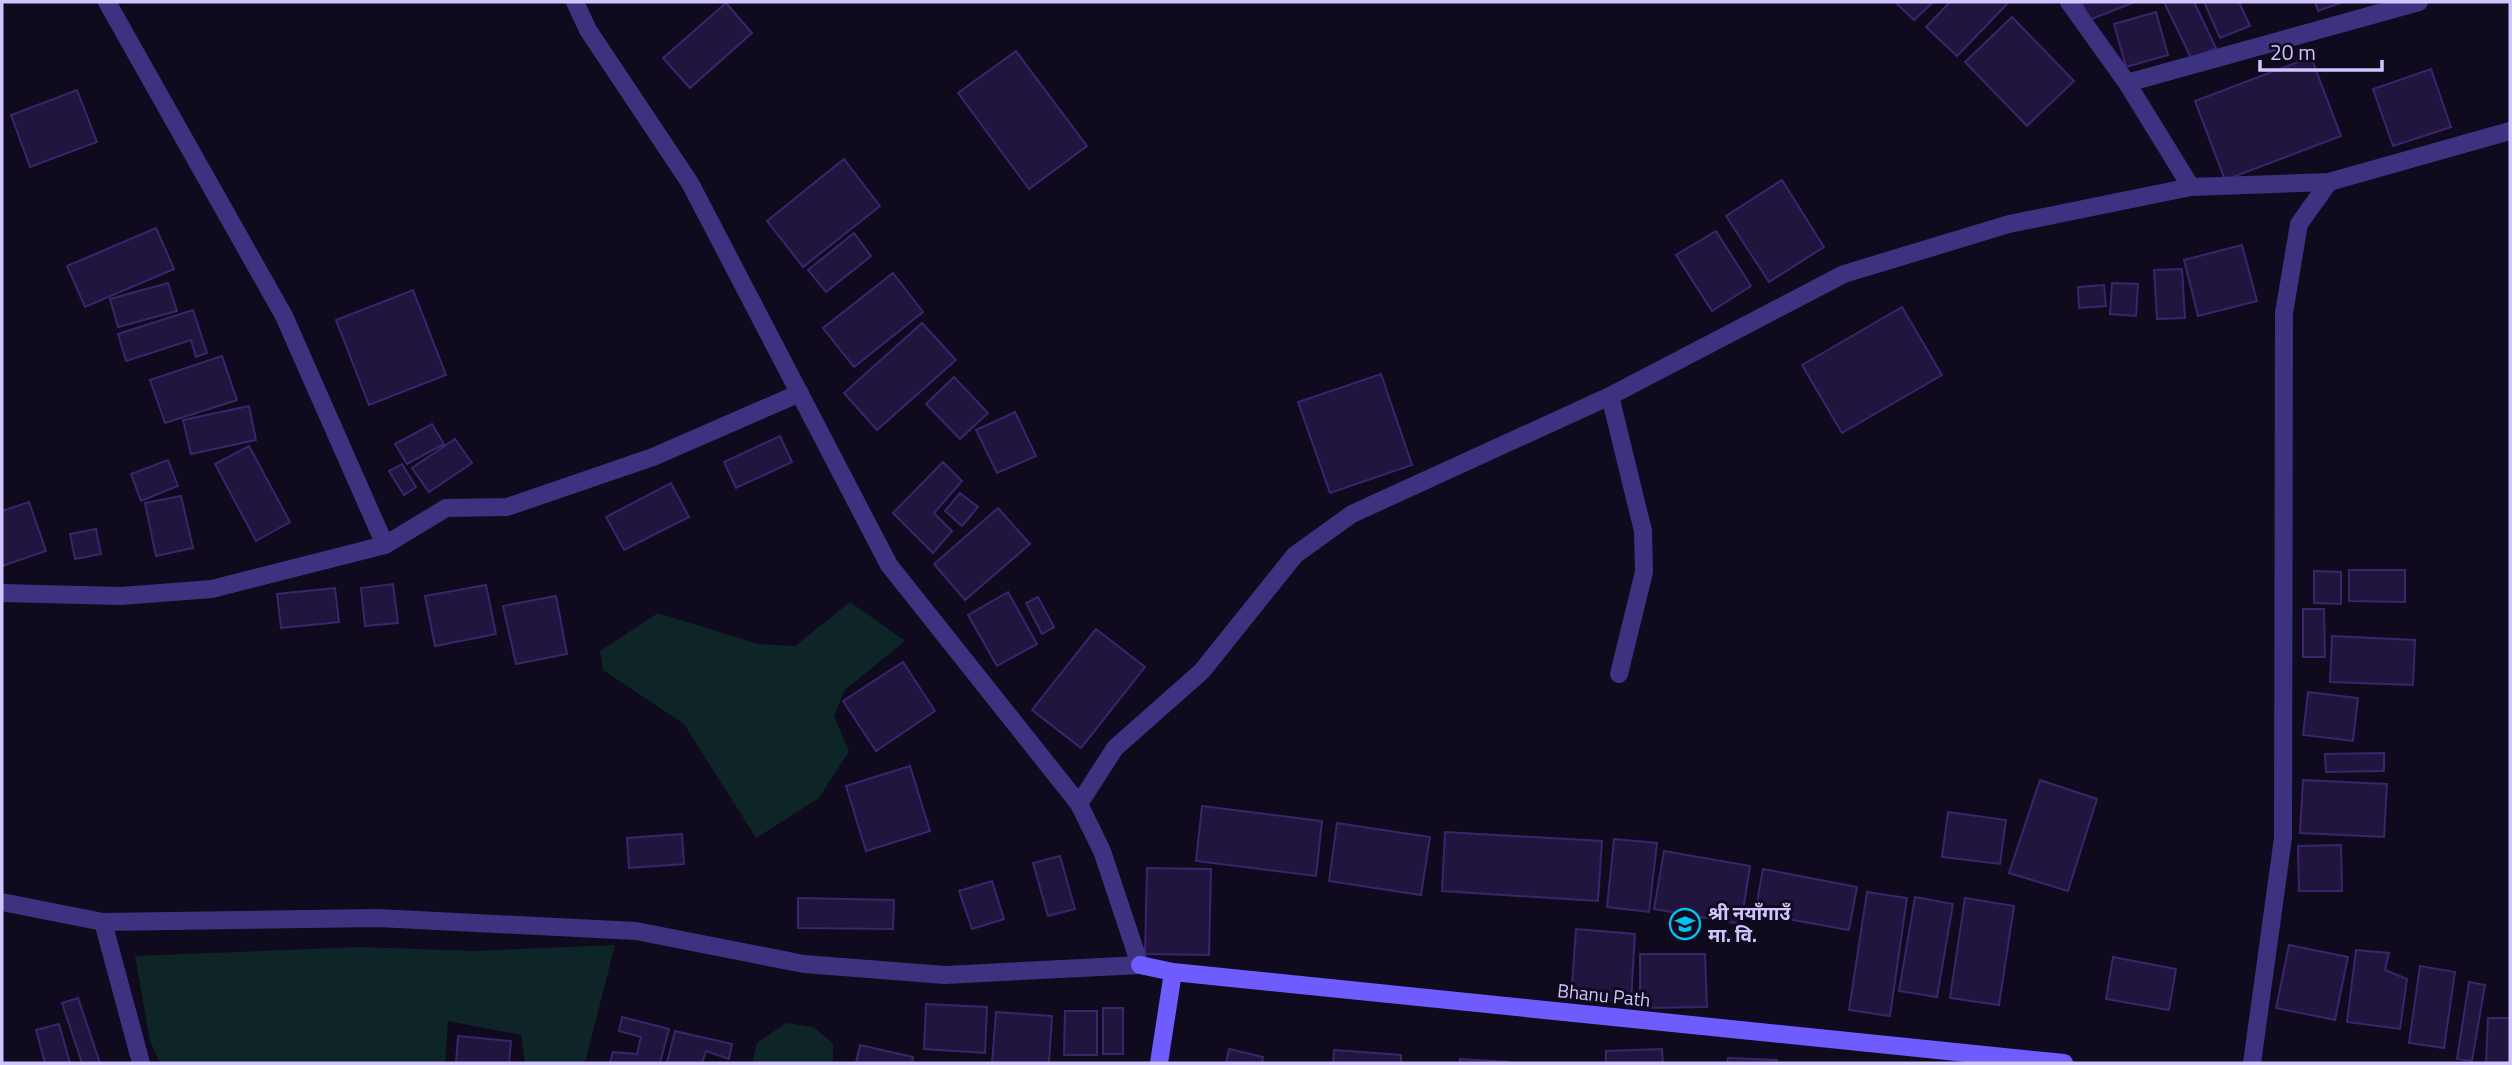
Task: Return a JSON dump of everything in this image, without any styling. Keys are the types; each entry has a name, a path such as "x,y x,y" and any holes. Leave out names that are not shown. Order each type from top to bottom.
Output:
{"street":[{"path":"107,2 284,316 385,545"},
{"path":"2,902 103,922 378,918 636,931 804,964 945,975 1140,965 1102,850 1079,804 889,565 691,183 587,30 575,2"},
{"path":"2069,2 2127,83 2191,187"},
{"path":"2127,83 2419,2"},
{"path":"1079,804 1115,748 1202,671 1295,555 1352,514 1609,396 1844,274 2009,224 2191,187 2329,182 2510,131"},
{"path":"2252,1063 2283,838 2284,313 2299,224 2329,182"},
{"path":"2,593 121,596 212,589 385,545 446,508 507,507 653,457 800,393"},
{"path":"1609,396 1643,531 1644,545 1644,572 1619,674"},
{"path":"103,922 141,1063"},
{"name":"Bhanu Path","path":"1140,965 1173,972 2064,1063"},
{"path":"1159,1063 1173,972"}],"green space":[{"path":"850,602 905,641 845,690 834,716 849,751 819,798 756,838 684,724 603,670 600,651 658,613 758,644 795,646"},
{"path":"615,945 585,1063 525,1063 521,1035 448,1021 445,1063 160,1063 150,1041 135,956 361,947 475,951"},
{"path":"786,1023 813,1027 833,1043 833,1063 752,1063 757,1043"}],"building":[{"path":"1895,2 1933,2 1914,20"},
{"path":"1950,2 2008,3 1957,56 1926,27"},
{"path":"2082,2 2135,2 2089,20"},
{"path":"2164,2 2194,2 2216,48 2192,60"},
{"path":"2204,2 2239,2 2250,26 2220,38"},
{"path":"2315,2 2343,2 2318,11"},
{"path":"726,3 752,33 690,88 663,58"},
{"path":"2156,12 2168,55 2126,67 2114,24"},
{"path":"2012,17 2074,81 2027,126 1965,62"},
{"path":"1016,51 1087,146 1029,189 958,93"},
{"path":"2311,57 2341,136 2225,180 2195,101"},
{"path":"2431,69 2451,127 2393,146 2373,89"},
{"path":"77,90 97,142 30,167 11,115"},
{"path":"844,159 880,206 803,267 767,221"},
{"path":"1782,180 1824,247 1769,282 1726,216"},
{"path":"156,228 174,269 85,307 67,266"},
{"path":"1716,231 1751,286 1712,311 1676,255"},
{"path":"854,233 871,256 826,292 808,270"},
{"path":"2242,245 2257,301 2198,316 2184,260"},
{"path":"2182,269 2185,318 2157,319 2154,270"},
{"path":"893,273 923,312 854,367 823,328"},
{"path":"168,283 177,311 118,327 110,299"},
{"path":"2112,283 2138,284 2136,316 2110,314"},
{"path":"2104,285 2106,306 2079,308 2078,287"},
{"path":"413,290 446,375 369,405 336,320"},
{"path":"1902,307 1942,375 1842,433 1802,365"},
{"path":"193,310 207,353 196,357 191,340 126,361 118,334"},
{"path":"922,323 956,360 877,430 844,393"},
{"path":"222,356 237,400 165,423 150,380"},
{"path":"1381,374 1412,465 1330,493 1298,402"},
{"path":"954,377 988,413 960,439 926,404"},
{"path":"249,406 256,440 191,454 183,420"},
{"path":"1015,412 1036,456 997,473 976,430"},
{"path":"432,424 444,444 407,464 395,444"},
{"path":"780,436 792,462 736,488 724,462"},
{"path":"455,439 472,463 429,492 412,468"},
{"path":"249,446 290,522 256,541 215,464"},
{"path":"168,460 178,486 141,501 131,474"},
{"path":"943,462 962,481 934,513 952,531 933,553 893,513"},
{"path":"402,464 416,487 404,495 389,471"},
{"path":"671,483 689,517 624,550 606,517"},
{"path":"960,493 978,507 962,526 945,511"},
{"path":"181,496 193,548 156,556 145,503"},
{"path":"29,502 46,551 2,566 2,511"},
{"path":"998,508 1030,544 965,600 934,564"},
{"path":"96,529 101,554 75,559 70,534"},
{"path":"2349,570 2405,570 2405,602 2349,601"},
{"path":"2314,571 2341,572 2341,604 2314,603"},
{"path":"393,584 398,623 365,626 361,588"},
{"path":"486,585 496,634 435,646 425,596"},
{"path":"335,588 339,622 281,628 277,594"},
{"path":"1008,592 1037,644 997,666 968,615"},
{"path":"556,596 567,654 516,664 503,606"},
{"path":"1038,597 1054,627 1042,634 1026,603"},
{"path":"2303,609 2324,609 2325,657 2303,657"},
{"path":"1096,629 1145,667 1081,748 1032,710"},
{"path":"2332,636 2415,640 2413,685 2330,682"},
{"path":"903,662 935,711 876,751 843,701"},
{"path":"2308,692 2358,698 2353,741 2303,735"},
{"path":"2384,753 2384,771 2326,772 2325,754"},
{"path":"910,766 930,831 866,851 846,786"},
{"path":"2040,780 2097,799 2068,891 2009,873"},
{"path":"2303,780 2387,784 2384,837 2300,833"},
{"path":"1202,806 1322,821 1316,876 1196,861"},
{"path":"1948,812 2006,820 2000,864 1942,857"},
{"path":"1337,823 1430,837 1421,895 1329,881"},
{"path":"1445,832 1602,841 1598,901 1442,891"},
{"path":"682,834 684,864 629,868 627,838"},
{"path":"1614,839 1657,843 1649,912 1607,907"},
{"path":"2341,845 2342,891 2299,891 2298,846"},
{"path":"1664,851 1750,866 1741,924 1654,909"},
{"path":"1060,856 1075,909 1048,916 1033,863"},
{"path":"1147,868 1211,869 1209,955 1145,954"},
{"path":"1763,869 1857,887 1849,930 1755,913"},
{"path":"992,881 1004,919 972,929 959,891"},
{"path":"1867,892 1907,898 1890,1016 1849,1010"},
{"path":"1915,897 1953,904 1937,997 1899,991"},
{"path":"798,898 894,900 893,929 798,928"},
{"path":"1965,898 2014,906 1999,1005 1950,998"},
{"path":"1576,929 1635,934 1631,1002 1571,998"},
{"path":"2289,945 2348,957 2335,1020 2276,1008"},
{"path":"2356,950 2389,953 2385,970 2407,979 2400,1029 2347,1022"},
{"path":"1640,954 1705,954 1707,1007 1640,1008"},
{"path":"2113,957 2176,969 2169,1010 2106,999"},
{"path":"2420,966 2455,972 2444,1048 2409,1043"},
{"path":"2469,982 2485,985 2472,1061 2457,1059"},
{"path":"78,998 100,1063 82,1063 62,1003"},
{"path":"926,1004 987,1007 985,1053 924,1049"},
{"path":"1103,1008 1123,1008 1123,1054 1103,1054"},
{"path":"1065,1011 1097,1011 1097,1055 1064,1055"},
{"path":"996,1012 1052,1016 1049,1063 992,1063"},
{"path":"622,1017 669,1029 660,1063 610,1063 613,1052 637,1054 641,1037 619,1031"},
{"path":"2488,1018 2510,1018 2510,1063 2486,1063"},
{"path":"59,1024 70,1063 45,1063 36,1030"},
{"path":"675,1031 732,1044 729,1059 706,1051 702,1063 667,1063"},
{"path":"458,1036 511,1041 509,1063 456,1063"},
{"path":"860,1045 913,1057 912,1063 856,1063"},
{"path":"1229,1049 1263,1057 1262,1063 1226,1063"},
{"path":"1662,1049 1663,1063 1606,1063 1606,1051"},
{"path":"1334,1050 1401,1055 1401,1063 1333,1063"},
{"path":"1728,1058 1777,1060 1777,1063 1727,1063"},
{"path":"1460,1059 1509,1062 1509,1063 1460,1063"}],"place":[{"name":"श्री नयाँगाउँ मा. वि.","path":"1685,924"}]}
